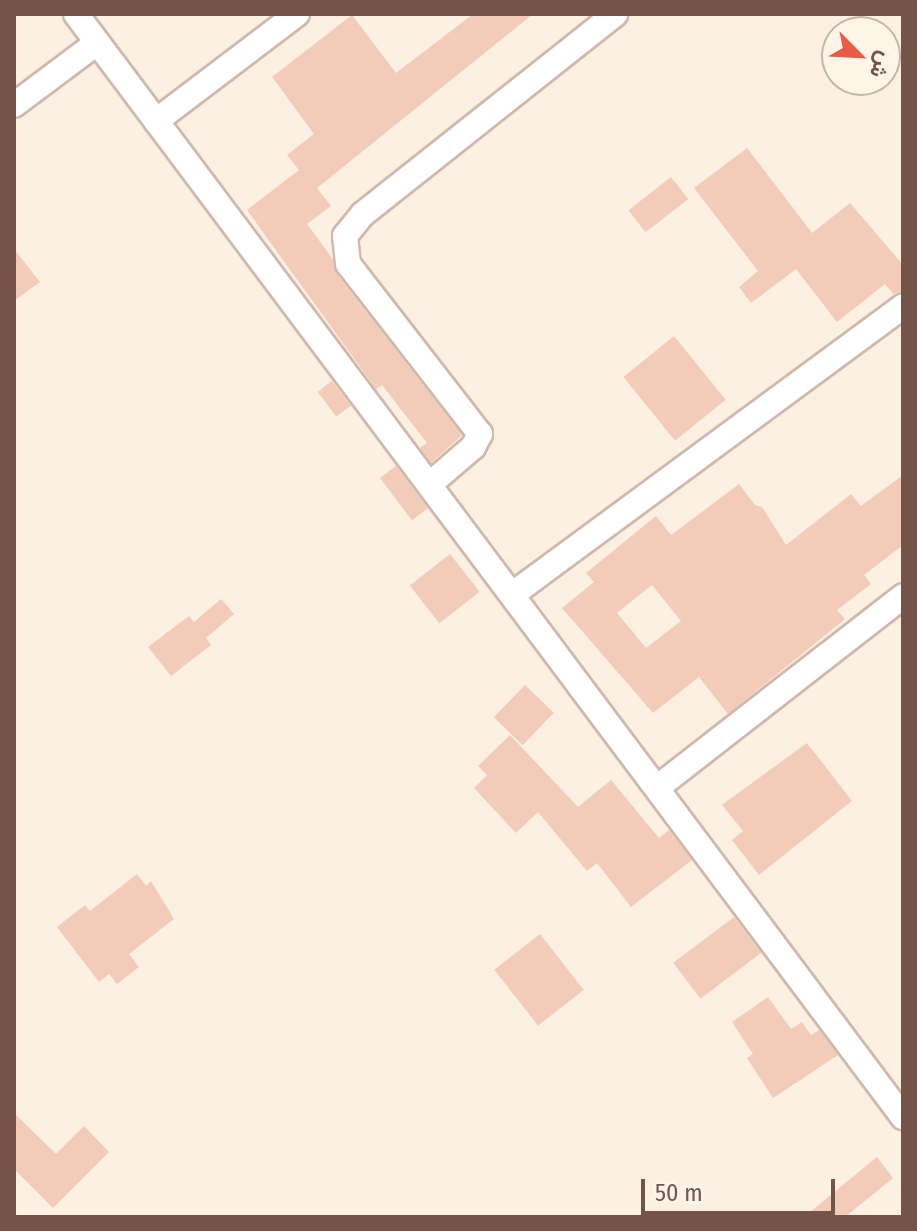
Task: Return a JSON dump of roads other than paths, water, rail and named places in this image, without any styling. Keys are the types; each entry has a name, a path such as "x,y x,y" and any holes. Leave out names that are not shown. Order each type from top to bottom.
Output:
{"street":[{"path":"76,14 903,1117"},
{"path":"156,121 297,14"},
{"path":"430,484 473,447 480,434 348,264 345,236 363,214 615,14"},
{"path":"14,105 97,43"},
{"path":"513,594 903,306"},
{"path":"658,787 903,596"}]}
